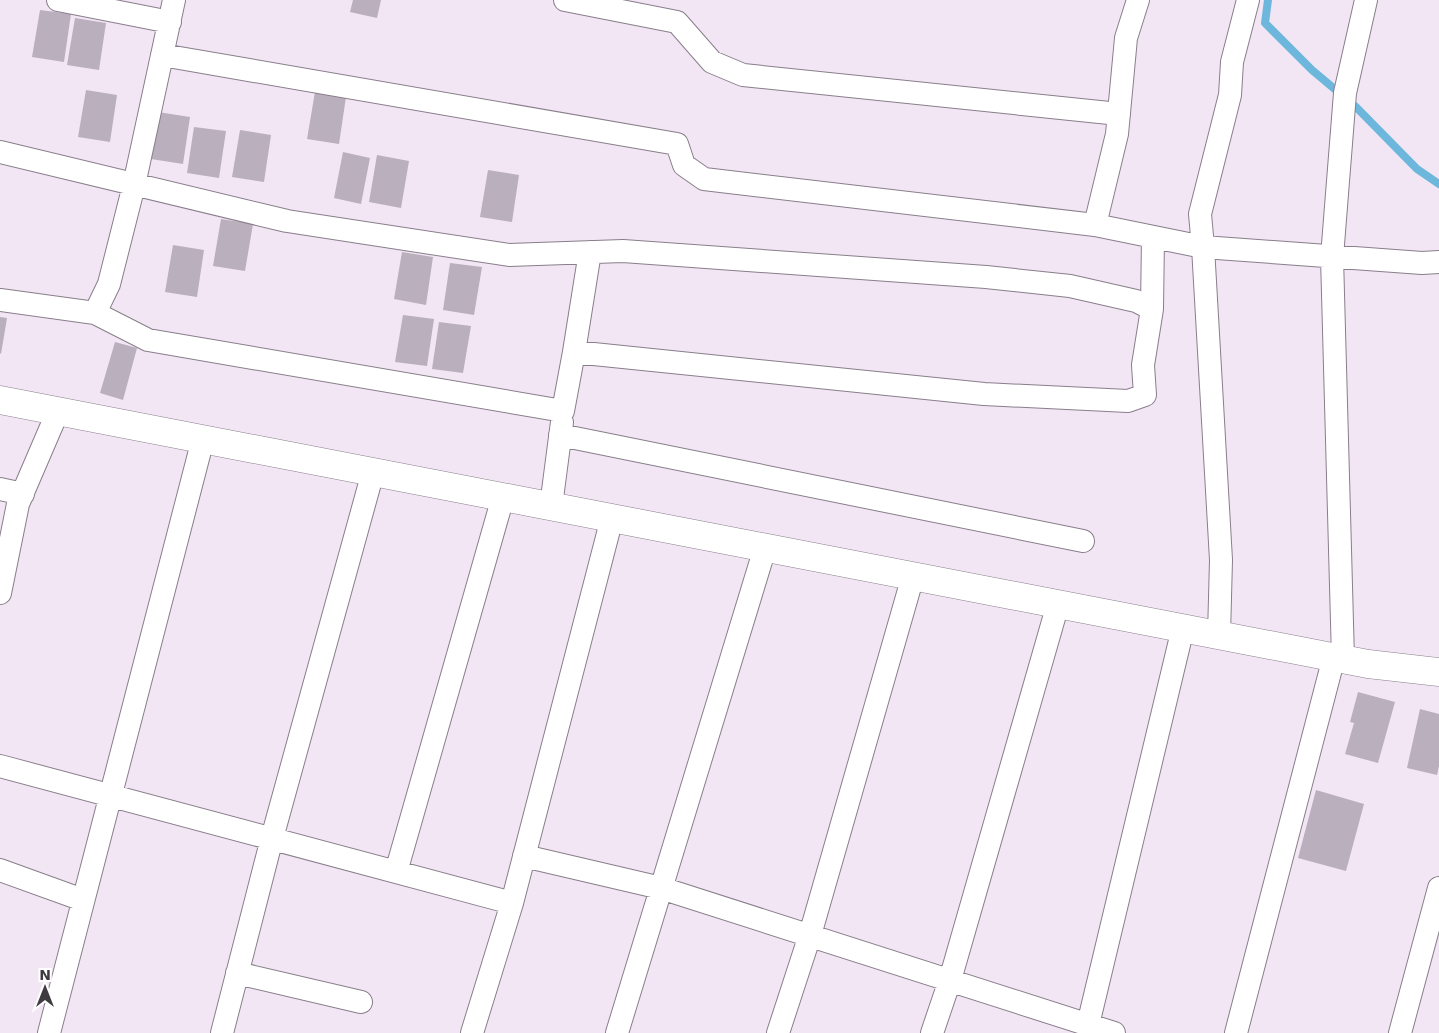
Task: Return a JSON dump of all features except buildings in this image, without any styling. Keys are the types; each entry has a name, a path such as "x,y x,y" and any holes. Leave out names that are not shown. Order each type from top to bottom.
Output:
{"street":[{"path":"58,0 170,22"},
{"path":"95,313 109,284 134,186 174,0"},
{"path":"565,0 677,22 712,62 742,75 1119,114"},
{"path":"1095,225 1117,134 1126,38 1138,0"},
{"path":"1219,635 1221,560 1200,214 1230,95 1232,62 1248,0"},
{"path":"1236,1033 1339,658 1332,257 1345,93 1366,0"},
{"path":"162,55 678,144 684,165 704,179 1095,225 1203,247 1332,257 1439,262"},
{"path":"0,152 134,186 287,221 509,255 623,251 986,277 1070,286 1136,301 1152,309"},
{"path":"574,352 984,394 1128,401 1145,395 1143,365 1152,309 1154,237"},
{"path":"551,506 563,411 590,252"},
{"path":"0,300 95,313 148,340 563,411"},
{"path":"0,400 1368,664 1439,672"},
{"path":"0,593 18,504 58,411"},
{"path":"560,435 1083,540"},
{"path":"49,1033 203,439"},
{"path":"222,1033 272,838 373,472"},
{"path":"0,489 23,494"},
{"path":"396,872 503,497"},
{"path":"472,1033 512,903 612,518"},
{"path":"617,1033 765,548"},
{"path":"778,1033 810,935 913,576"},
{"path":"932,1033 950,980 1058,604"},
{"path":"1087,1029 1182,628"},
{"path":"0,766 512,903"},
{"path":"524,856 661,888 950,980 1087,1029 1114,1033"},
{"path":"0,870 83,900"},
{"path":"1400,1033 1439,888"},
{"path":"238,973 362,1002"}],"waterway":[{"path":"1268,0 1265,23 1312,70 1356,107 1417,169 1439,184"}]}
